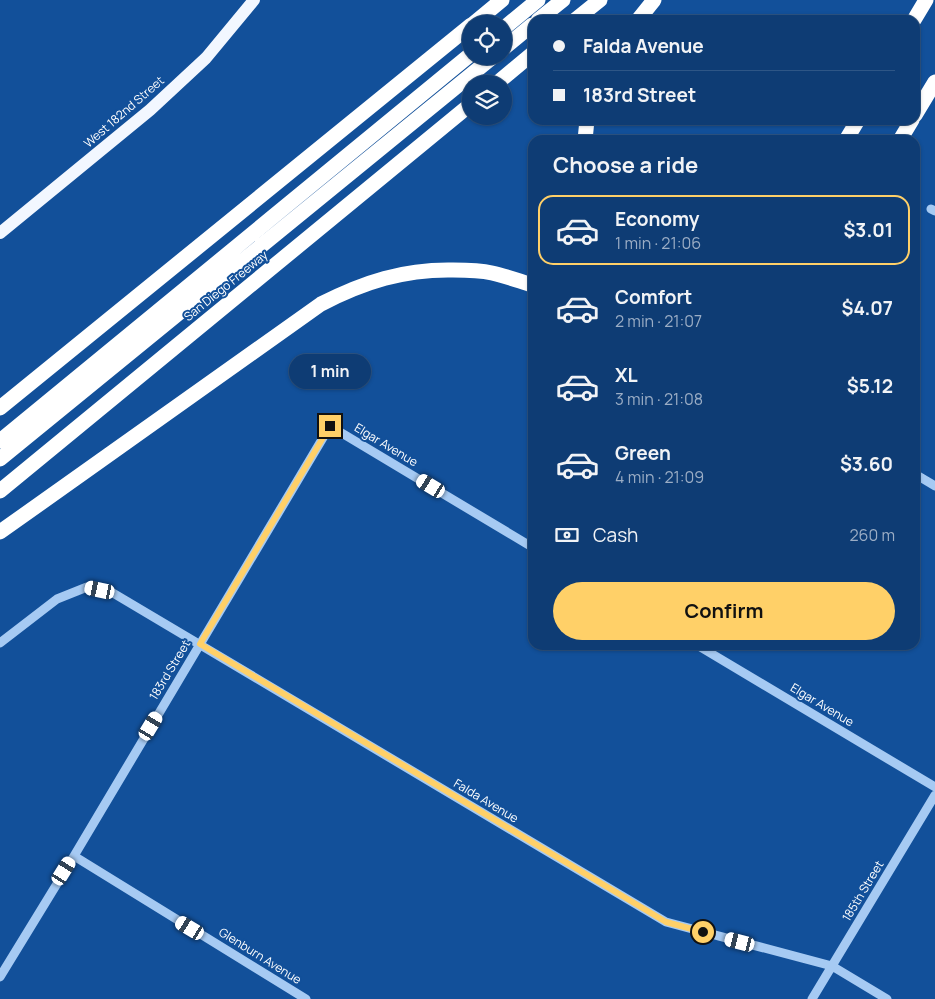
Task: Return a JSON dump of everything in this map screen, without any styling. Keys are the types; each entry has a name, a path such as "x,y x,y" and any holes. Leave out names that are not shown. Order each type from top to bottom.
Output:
{"highway":[{"path":"484,15 502,0"},
{"path":"512,21 538,0"},
{"path":"544,15 562,0"},
{"path":"581,15 600,0"},
{"path":"642,15 654,0"},
{"path":"917,15 926,0"},
{"path":"512,41 528,27"},
{"path":"0,408 462,33"},
{"path":"507,75 528,57"},
{"path":"0,440 462,61"},
{"path":"0,459 483,65"},
{"path":"920,107 935,82"},
{"name":"San Diego Freeway","path":"0,491 462,111"},
{"path":"0,532 312,310 346,291 388,277 414,272 445,270 470,270 491,273 528,285"}],"main road":[{"name":"West 182nd Street","path":"0,233 150,110 206,58 254,0"}],"street":[{"name":"Elgar Avenue","path":"330,426 528,545"},
{"name":"183rd Street","path":"0,977 330,426"},
{"path":"920,477 935,486"},
{"name":"Falda Avenue","path":"0,643 57,599 87,587 112,593 666,922 832,966 887,999"},
{"name":"Elgar Avenue","path":"705,650 935,787"},
{"name":"185th Street","path":"812,999 935,795"},
{"name":"Glenburn Avenue","path":"74,856 306,999"}],"route":[{"path":"330,426 200,644 666,922 703,932"}]}
